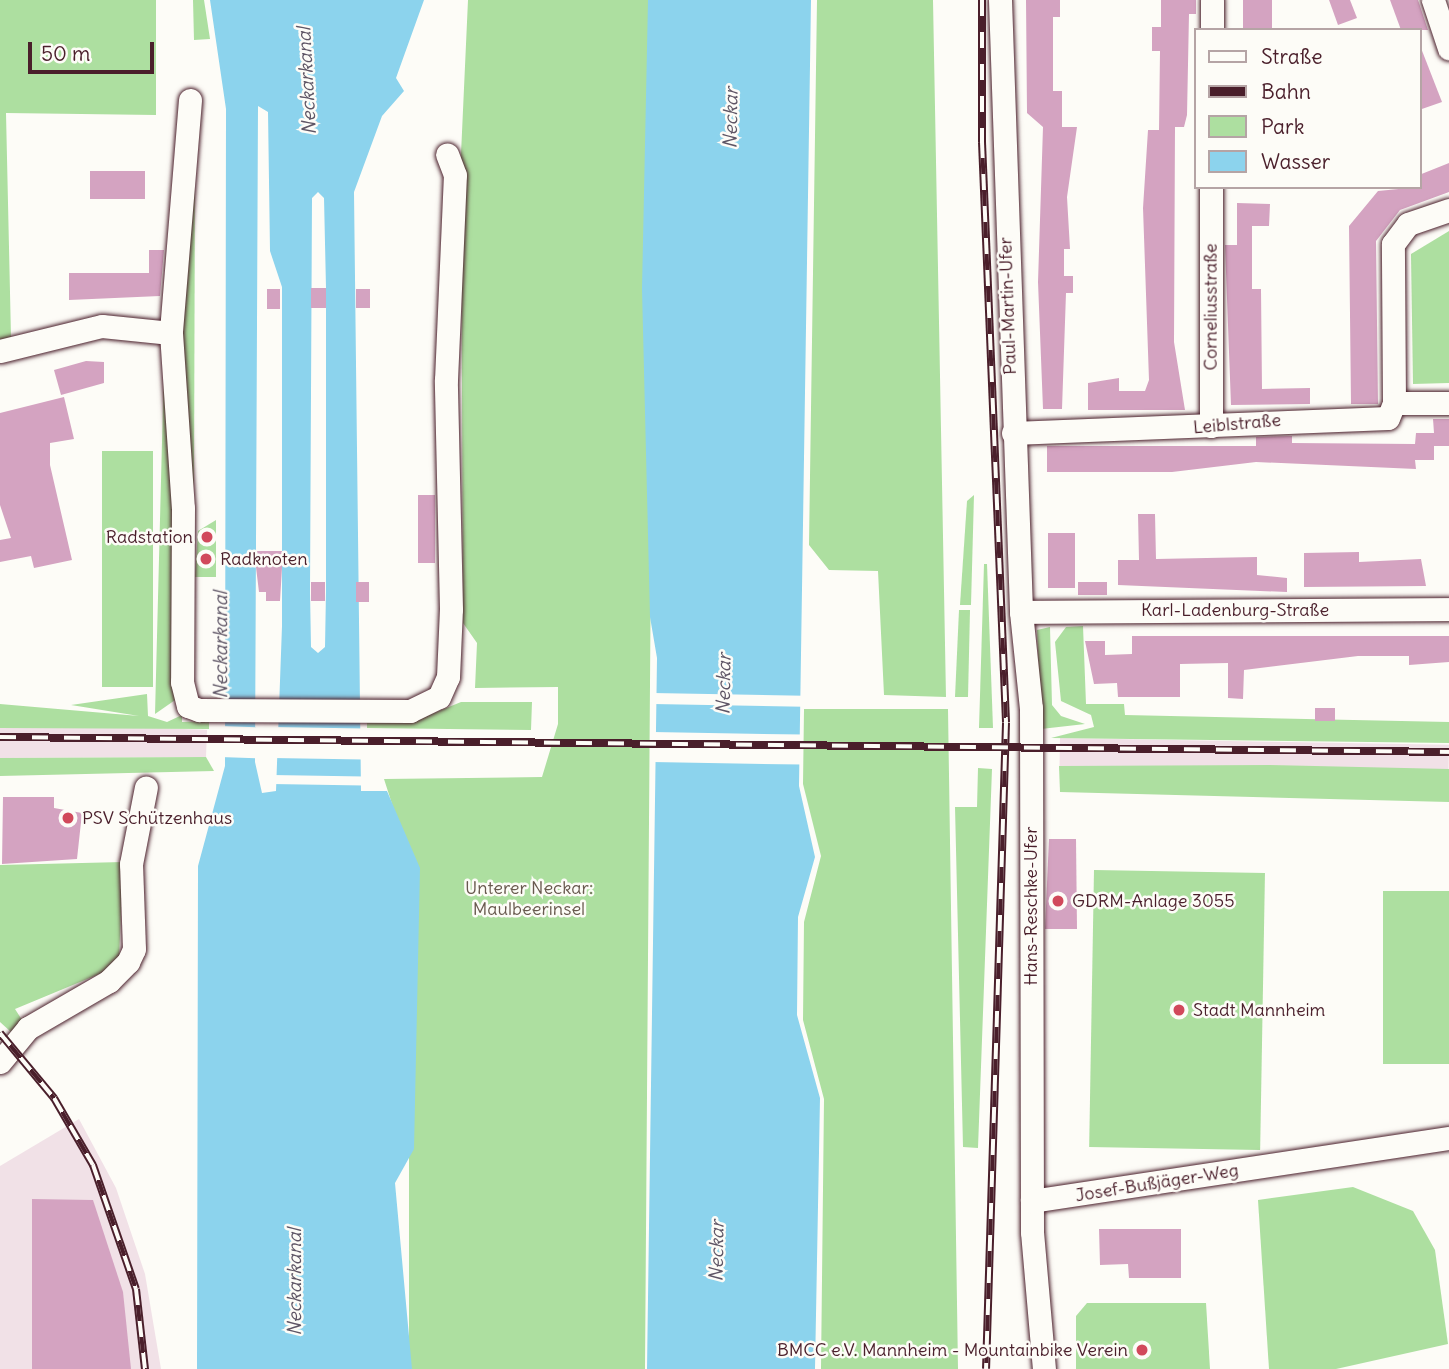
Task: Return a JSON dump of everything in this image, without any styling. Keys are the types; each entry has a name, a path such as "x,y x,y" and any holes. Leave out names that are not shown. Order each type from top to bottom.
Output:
{"street":[{"name":"Paul-Martin-Ufer","path":"1000,0 1021,612"},
{"path":"1212,0 1212,28"},
{"path":"1433,0 1449,48"},
{"path":"190,100 171,332 183,508 182,682 188,706 212,711 372,712 429,705 448,677 446,380 455,175 447,154"},
{"name":"Corneliusstraße","path":"1211,189 1211,426"},
{"path":"1449,210 1408,224 1393,244 1394,403 1449,403"},
{"path":"0,351 102,326 137,334 171,332"},
{"name":"Leiblstraße","path":"1013,433 1388,418 1394,403"},
{"name":"Karl-Ladenburg-Straße","path":"1021,612 1449,609"},
{"name":"Hans-Reschke-Ufer","path":"1021,612 1031,708 1032,1201"},
{"path":"0,1062 28,1028 109,981 128,962 134,949 131,864 146,788"},
{"name":"Josef-Bußjäger-Weg","path":"1032,1201 1449,1138"},
{"path":"1032,1201 1044,1369"}],"shaded area":[{"path":"90,725 207,730 206,757 0,758 0,728"},
{"path":"1060,738 1449,745 1448,773 1060,766"},
{"path":"79,1119 116,1188 145,1274 161,1369 0,1369 0,1166"}],"green space":[{"path":"0,0 156,0 156,115 6,113 11,337 0,340"},
{"path":"193,0 204,0 210,39 194,40"},
{"name":"Unterer Neckar: Maulbeerinsel","path":"468,0 655,0 645,1369 409,1369 409,857 384,779 542,777 558,724 558,687 475,688 477,643 463,623 461,154"},
{"path":"817,0 933,0 946,697 884,695 878,571 829,570 809,545"},
{"path":"195,166 194,482 191,498 179,356"},
{"path":"1449,231 1449,383 1413,384 1411,254"},
{"path":"164,364 176,496 171,677 178,698 155,714"},
{"path":"102,451 153,451 153,687 102,687"},
{"path":"974,495 971,605 960,605 967,501"},
{"path":"216,520 216,577 195,577 198,531"},
{"path":"984,564 987,564 993,728 979,728"},
{"path":"959,610 970,610 968,697 955,697"},
{"path":"1083,626 1086,704 1124,704 1125,715 1449,722 1449,743 1051,738 1094,727 1091,715 1061,701 1055,642 1066,627"},
{"path":"1050,627 1052,705 1061,716 1085,724 1041,729 1037,630"},
{"path":"147,694 148,716 167,722 182,715 182,722 209,721 209,729 0,728 0,704 139,716 71,705"},
{"path":"461,702 532,702 531,730 367,728 367,722 412,722"},
{"path":"804,709 948,709 958,1369 821,1369 824,1099 803,1020 804,922 821,856 803,784"},
{"path":"206,757 214,771 0,776 0,758"},
{"path":"1269,765 1449,769 1449,802 1060,792 1059,766"},
{"path":"978,768 992,769 978,1148 963,1147 955,807 977,807"},
{"path":"123,862 119,960 109,970 15,1009 24,1023 11,1032 0,1022 0,865"},
{"name":"Stadt Mannheim","path":"1094,870 1265,873 1260,1150 1089,1147"},
{"path":"1383,891 1449,891 1449,1064 1383,1064"},
{"path":"1353,1187 1413,1211 1435,1250 1448,1344 1336,1369 1269,1369 1258,1200"},
{"name":"BMCC e.V. Mannheim - Mountainbike Verein","path":"1087,1303 1206,1303 1210,1369 1076,1369 1076,1316"}],"water":[{"name":"Neckarkanal","path":"210,0 424,0 396,78 404,91 382,116 354,192 361,791 387,791 420,868 414,1149 395,1183 412,1369 197,1369 198,866 225,766 226,109","holes":["258,106 268,112 270,251 282,287 282,626 276,791 262,793 255,762","318,192 324,198 326,288 325,647 318,653 311,647 310,592 312,198"]},
{"name":"Neckar","path":"648,0 811,0 799,786 815,857 798,917 797,1015 820,1098 815,1369 647,1369 657,658 650,617 642,289"}],"pier":[{"path":"653,693 804,696 804,707 653,704"},
{"path":"221,726 259,727 258,758 220,757"},
{"path":"273,727 364,729 363,760 272,758"},
{"path":"653,732 803,735 802,765 652,762"},
{"path":"272,775 364,777 364,786 272,784"}],"building":[{"path":"1026,0 1060,0 1060,17 1053,17 1053,91 1062,91 1062,127 1077,127 1067,197 1070,249 1064,249 1064,276 1073,276 1073,293 1066,293 1062,409 1043,409 1038,282 1043,127 1027,113"},
{"path":"1161,0 1196,0 1196,14 1189,14 1187,115 1184,127 1175,127 1174,342 1185,410 1088,410 1088,383 1119,378 1119,391 1145,391 1149,380 1143,208 1148,130 1159,130 1160,51 1152,51 1152,27 1161,27"},
{"path":"1243,0 1272,0 1272,28 1243,28"},
{"path":"1329,0 1350,0 1357,18 1338,25"},
{"path":"1390,0 1418,0 1428,30 1400,28"},
{"path":"1421,48 1442,102 1421,109"},
{"path":"1449,163 1449,192 1400,210 1376,241 1378,404 1351,404 1349,226 1378,191 1421,189 1421,174"},
{"path":"90,171 145,171 145,199 90,199"},
{"path":"1237,203 1270,204 1269,226 1252,226 1252,289 1261,289 1262,389 1310,388 1310,404 1231,405 1225,245 1237,245"},
{"path":"149,250 164,250 160,296 69,300 69,273 149,273"},
{"path":"311,288 326,288 326,308 311,308"},
{"path":"267,289 280,289 280,309 267,309"},
{"path":"356,289 370,289 370,308 356,308"},
{"path":"86,361 104,362 104,383 61,395 54,370"},
{"path":"64,397 74,439 50,443 50,465 72,560 34,568 31,556 0,562 0,540 11,538 0,505 0,413"},
{"path":"1433,419 1449,419 1449,446 1434,446 1434,460 1415,460 1416,469 1256,462 1172,472 1047,472 1047,446 1256,446 1256,437 1292,436 1292,443 1415,444 1416,433 1434,433"},
{"path":"418,495 435,495 435,563 418,563"},
{"path":"1138,514 1155,514 1156,559 1257,557 1257,575 1287,578 1287,592 1118,585 1118,560 1139,560"},
{"path":"1048,533 1075,533 1075,588 1048,588"},
{"path":"254,551 283,551 280,601 266,601 266,592 259,592"},
{"path":"1359,552 1359,562 1421,559 1426,586 1304,587 1304,553"},
{"path":"311,582 325,582 325,601 311,601"},
{"path":"356,582 369,582 369,602 356,602"},
{"path":"1078,582 1107,582 1107,595 1078,595"},
{"path":"1132,636 1449,636 1449,662 1409,665 1409,656 1358,656 1244,670 1243,699 1228,698 1228,663 1180,664 1180,697 1118,697 1117,683 1094,684 1085,641 1105,641 1105,655 1132,654"},
{"path":"1315,708 1335,708 1335,721 1315,721"},
{"path":"3,797 54,797 54,808 82,813 77,859 2,864"},
{"name":"GDRM-Anlage 3055","path":"1049,839 1076,839 1077,929 1045,929"},
{"path":"32,1199 93,1200 123,1292 131,1369 32,1369"},
{"path":"1099,1229 1181,1229 1181,1278 1129,1278 1128,1264 1100,1265"}],"railway":[{"path":"982,0 982,142 1006,723 986,1369"},
{"path":"0,737 1449,752"},
{"path":"0,1033 54,1098 93,1165 136,1289 145,1369"}],"place":[{"name":"Radstation","path":"207,537"},
{"name":"Radknoten","path":"206,559"},
{"name":"PSV Schützenhaus","path":"68,818"},
{"name":"GDRM-Anlage 3055","path":"1058,901"},
{"name":"Stadt Mannheim","path":"1179,1010"},
{"name":"BMCC e.V. Mannheim - Mountainbike Verein","path":"1142,1350"}]}
